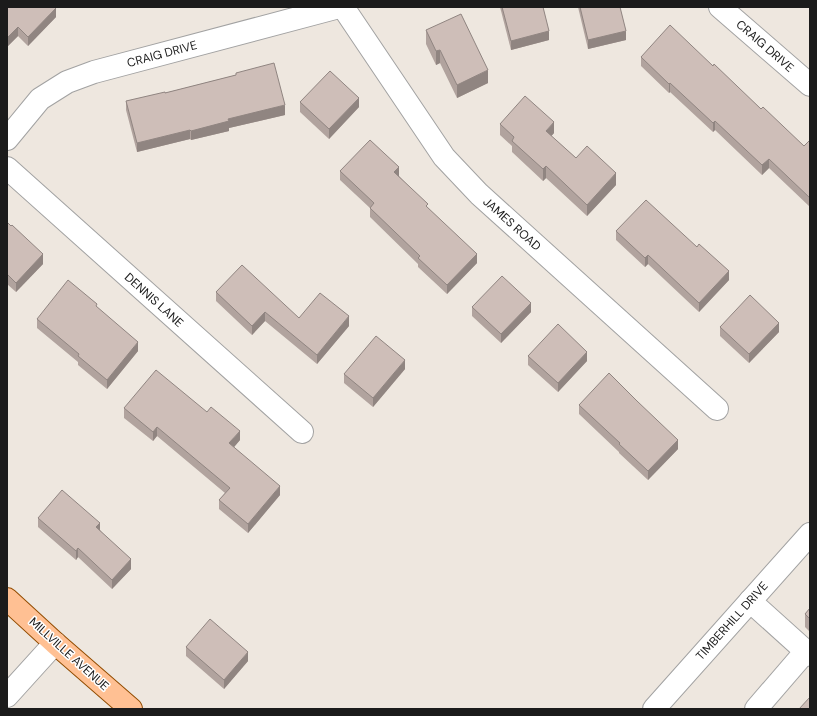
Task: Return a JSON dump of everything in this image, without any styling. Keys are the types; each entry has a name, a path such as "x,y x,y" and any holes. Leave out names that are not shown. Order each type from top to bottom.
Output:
{"main road":[{"name":"MILLVILLE AVENUE","path":"7,599 130,709"}],"street":[{"name":"CRAIG DRIVE","path":"7,139 40,99 68,82 94,72 339,7"},
{"name":"JAMES ROAD","path":"343,7 444,157 479,194 717,409"},
{"name":"CRAIG DRIVE","path":"720,7 810,85"},
{"name":"DENNIS LANE","path":"7,168 302,432"},
{"name":"TIMBERHILL DRIVE","path":"654,709 810,534"},
{"path":"750,601 808,653 756,709"},
{"path":"7,696 55,643"}],"building":[{"path":"7,7 56,8 28,37 18,27 7,38"},
{"path":"502,7 543,7 549,31 511,41"},
{"path":"580,7 620,7 626,31 588,40"},
{"path":"461,14 488,70 457,85 440,50 436,51 426,30"},
{"path":"670,25 713,66 714,64 761,109 763,107 804,146 810,140 810,198 769,159 762,165 715,121 713,123 641,57"},
{"path":"274,63 285,105 228,119 229,121 191,131 137,143 126,101 236,75 236,73"},
{"path":"330,71 359,98 329,129 300,102"},
{"path":"525,96 554,122 546,131 576,158 587,146 616,173 587,205 546,166 543,169 512,141 514,137 500,124"},
{"path":"370,140 399,167 394,172 428,204 426,206 477,254 447,285 418,258 420,256 370,208 374,203 340,171"},
{"path":"646,200 697,247 699,244 729,271 699,303 648,255 645,258 616,231"},
{"path":"7,222 43,254 16,283 7,274"},
{"path":"242,265 299,318 320,293 349,316 317,355 265,312 252,326 216,292"},
{"path":"502,276 531,303 501,334 472,307"},
{"path":"68,280 97,304 96,306 138,342 107,380 78,356 79,354 37,319"},
{"path":"750,295 779,323 749,354 720,327"},
{"path":"558,324 587,352 558,383 528,356"},
{"path":"376,336 405,360 373,398 344,374"},
{"path":"156,370 207,412 211,407 240,431 229,443 280,486 248,524 219,500 230,488 157,427 153,432 124,408"},
{"path":"609,373 678,440 648,471 579,405"},
{"path":"62,490 100,523 96,527 131,559 112,580 78,548 76,551 38,518"},
{"path":"810,608 810,619 805,614"},
{"path":"210,619 248,652 224,680 186,647"},
{"path":"810,697 810,709 799,709"}]}
